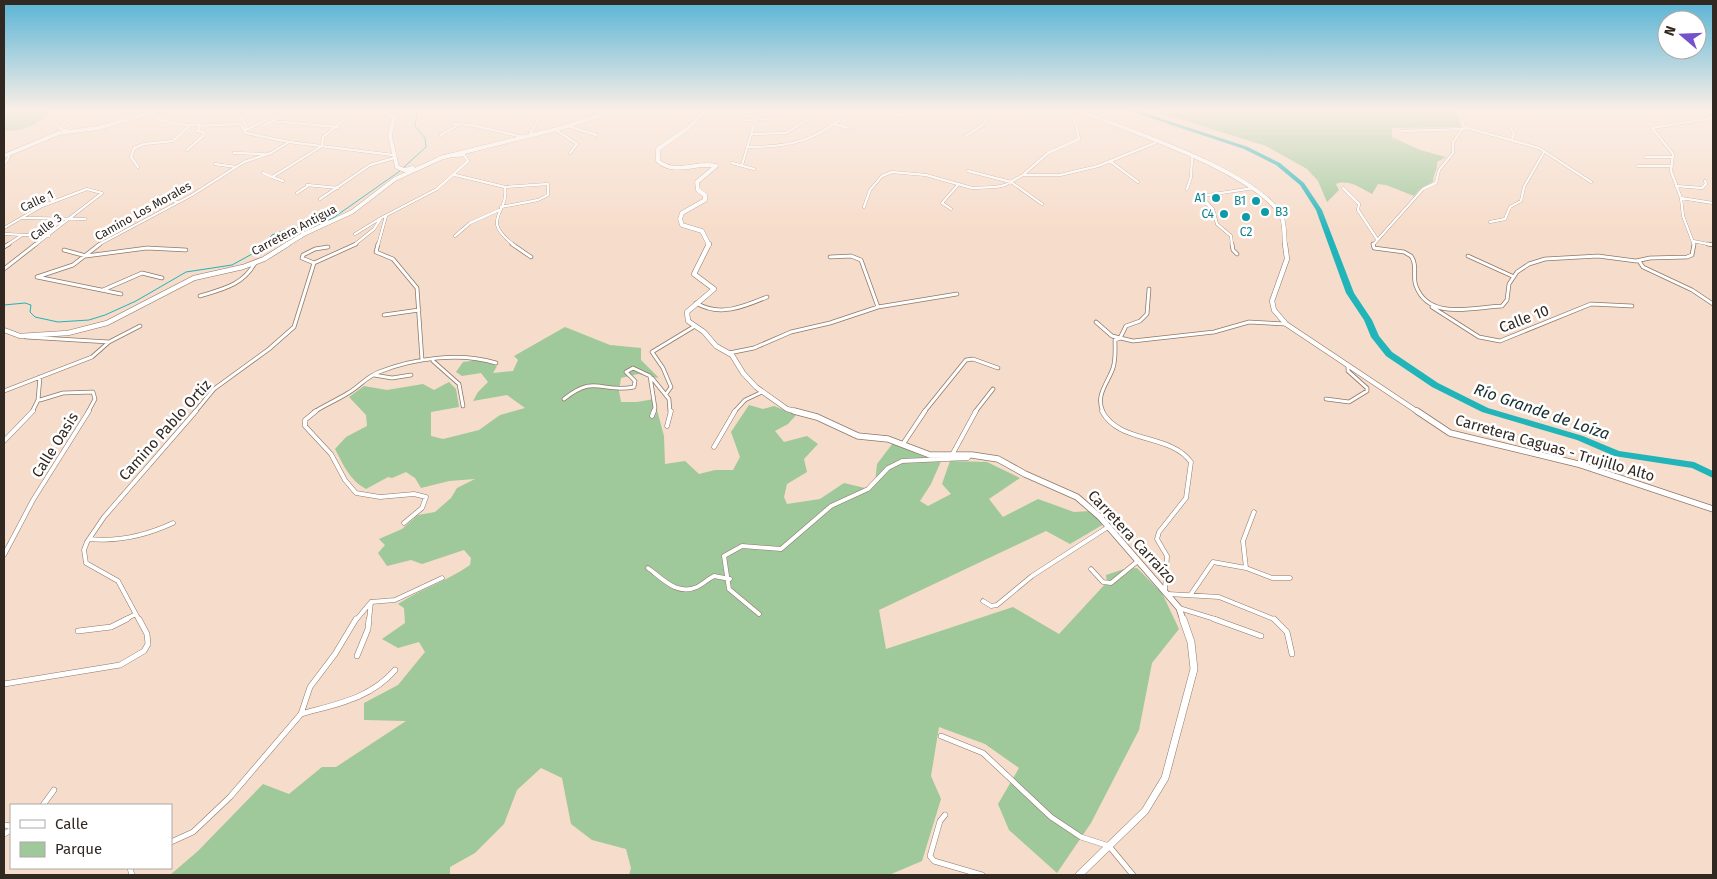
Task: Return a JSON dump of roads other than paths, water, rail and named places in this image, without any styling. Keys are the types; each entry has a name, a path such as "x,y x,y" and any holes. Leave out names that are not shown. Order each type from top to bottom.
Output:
{"street":[{"path":"133,152 131,158 138,167"},
{"name":"Camino Los Morales","path":"86,256 98,245 192,195 236,166 271,152"},
{"path":"272,177 312,152"},
{"path":"361,152 393,157"},
{"path":"392,152 397,167 404,170 459,152"},
{"path":"658,152 658,160 671,168 687,168 711,164 716,166 697,182 698,190 705,195 705,200 682,213 680,219 682,225 702,231 709,244 707,252 696,266 694,274 698,279 711,284 714,288 711,294 696,303 687,312 688,321 695,326 652,352 663,368 671,387 666,394"},
{"path":"742,165 746,152"},
{"path":"864,207 870,190 882,176 892,172 926,175 957,186 980,189 1011,182 1023,175 1051,152"},
{"path":"1023,175 1060,175 1110,161 1132,152"},
{"name":"Carretera Caguas - Trujillo Alto","path":"1179,152 1252,187 1268,199 1282,217 1287,259 1272,301 1274,310 1286,324 1348,366 1450,433 1578,464 1713,509"},
{"path":"1453,152 1442,163 1436,177 1436,184 1423,189 1392,226 1373,244 1374,248 1412,256 1414,262 1414,282 1422,297 1430,305 1449,308 1502,306 1507,300 1506,288 1512,276 1525,266 1568,256 1614,257 1639,261 1651,258 1687,257 1692,255 1694,241 1680,209 1680,198 1669,172 1673,154 1671,152"},
{"path":"1490,222 1505,219 1510,207 1521,202 1524,187 1544,152 1562,164 1584,174 1591,182"},
{"path":"234,153 267,154"},
{"path":"4,164 6,155"},
{"path":"355,234 409,201 437,189 466,164 468,158 459,155 443,158"},
{"path":"320,199 370,165 393,157"},
{"path":"1187,189 1191,178 1192,157"},
{"path":"1646,157 1672,157"},
{"name":"Carretera Antigua","path":"4,330 20,336 68,333 107,323 194,278 255,263 304,234 352,212 395,179 443,158"},
{"path":"1110,161 1138,182"},
{"path":"732,163 754,169"},
{"path":"214,164 236,166"},
{"path":"1638,166 1670,166"},
{"path":"968,171 1011,182 1042,204"},
{"path":"263,173 283,181"},
{"path":"455,174 470,180 506,187 548,184 548,194 538,200 500,209 470,223 455,236"},
{"path":"1676,186 1702,188 1706,184 1705,181"},
{"path":"298,193 308,185 338,188"},
{"path":"951,209 942,203 957,186"},
{"path":"506,187 496,223 502,236 531,257"},
{"path":"1237,254 1234,250 1232,236 1217,224 1210,206 1201,196 1252,187"},
{"path":"1344,188 1359,204 1358,210 1377,239"},
{"name":"Calle 1","path":"4,228 42,206 79,192 91,189 102,193 98,198"},
{"path":"159,197 177,202"},
{"name":"Calle 3","path":"4,269 98,198"},
{"path":"1680,198 1713,203"},
{"path":"386,216 376,252 393,259 411,278 417,288 422,360"},
{"path":"20,218 85,219"},
{"path":"328,247 315,249 303,254 302,258 314,263 344,251 362,240 374,229 381,218"},
{"path":"4,234 50,236"},
{"path":"4,247 22,235"},
{"path":"1694,241 1713,245"},
{"path":"64,250 86,256 147,248 186,250"},
{"path":"86,256 73,265 37,277 121,294"},
{"path":"830,257 850,256 861,260 878,307"},
{"path":"1468,256 1512,276"},
{"path":"1639,261 1643,267 1692,290 1713,304"},
{"path":"200,296 242,282 248,276 255,263"},
{"name":"Camino Pablo Ortiz","path":"4,684 120,665 144,651 148,644 147,634 118,581 86,563 84,550 89,539 109,510 154,461 214,389 269,349 294,326 314,263"},
{"path":"103,290 142,273 162,278"},
{"path":"1149,289 1148,314 1140,321 1126,326 1120,338 1115,340 1114,365 1100,396 1099,405 1104,416 1116,427 1184,452 1191,462 1186,498 1159,532 1157,539 1167,556 1166,592 1230,600 1278,621 1289,635 1292,651"},
{"path":"729,353 754,348 791,332 830,323 878,307 957,294"},
{"path":"696,303 705,309 729,310 767,296"},
{"name":"Calle 10","path":"1430,305 1479,337 1500,341 1591,304 1632,306"},
{"path":"384,315 419,310"},
{"path":"1096,322 1101,330 1120,338 1149,341 1218,331 1250,322 1286,324"},
{"path":"4,391 92,357 109,342 140,326"},
{"name":"Carretera Carraízo","path":"695,326 716,346 729,353 743,374 762,392 787,409 817,417 858,436 888,439 930,455 998,459 1026,474 1077,496 1108,527 1179,608 1191,642 1194,669 1165,778 1144,811 1079,875"},
{"path":"20,336 37,339 109,342"},
{"path":"404,523 422,508 426,497 414,494 380,498 356,493 345,480 332,454 305,426 305,420 314,411 350,393 369,376 422,360 433,361 477,357 496,363"},
{"path":"903,444 933,399 944,389 948,380 966,360 973,359 998,368"},
{"path":"433,361 458,384 463,406"},
{"path":"1326,399 1349,402 1367,391 1367,388 1348,371 1348,366"},
{"path":"564,399 576,389 591,383 597,383 613,391 634,388 635,381 626,372 633,368 650,376 666,394 672,409 666,426"},
{"path":"374,375 385,379 397,379 411,375"},
{"path":"650,376 655,408 652,416"},
{"path":"4,441 34,412 40,400 40,377"},
{"path":"952,455 973,414 993,389"},
{"name":"Calle Oasis","path":"4,556 33,500 76,434 95,399 93,392 84,391 40,400"},
{"path":"714,447 738,405 750,394 762,392"},
{"path":"759,614 729,589 730,579 723,568 724,556 742,546 781,549 818,520 822,513 831,506 868,489 888,468 902,460 985,457"},
{"path":"1246,568 1243,541 1254,512"},
{"path":"89,539 106,541 138,537 172,523"},
{"path":"983,601 991,606 996,605 1032,576 1108,527"},
{"path":"1091,569 1103,582 1111,583 1138,561"},
{"path":"1191,594 1209,565 1213,562 1246,568 1272,578 1290,578"},
{"path":"648,568 671,588 687,590 697,587 714,576 730,579"},
{"path":"172,842 193,832 230,797 301,714 310,687 336,654 360,613 370,602 394,600 442,578"},
{"path":"357,656 368,629 370,602"},
{"path":"1179,608 1230,624 1260,636"},
{"path":"78,631 111,627 136,614"},
{"path":"301,714 365,695 382,686 395,670"},
{"path":"941,736 983,753 1051,817 1081,837 1109,846 1133,875"},
{"path":"43,804 54,790"},
{"path":"945,815 940,821 930,856 934,861 982,875"}],"waterway":[{"path":"404,167 420,152"},
{"name":"Río Grande de Loíza","path":"1254,152 1278,164 1302,184 1319,210 1350,293 1368,320 1375,337 1389,354 1435,385 1485,410 1580,438 1617,454 1694,465 1713,475"},
{"path":"4,305 25,303 31,305 30,312 35,317 58,322 89,320 105,315 136,301 186,272 232,265 263,248 272,235 285,230 319,224 333,218 400,171"}],"place":[{"name":"A1","path":"1216,198"},
{"name":"B1","path":"1256,201"},
{"name":"B3","path":"1265,212"},
{"name":"C4","path":"1224,214"},
{"name":"C2","path":"1246,217"}]}
